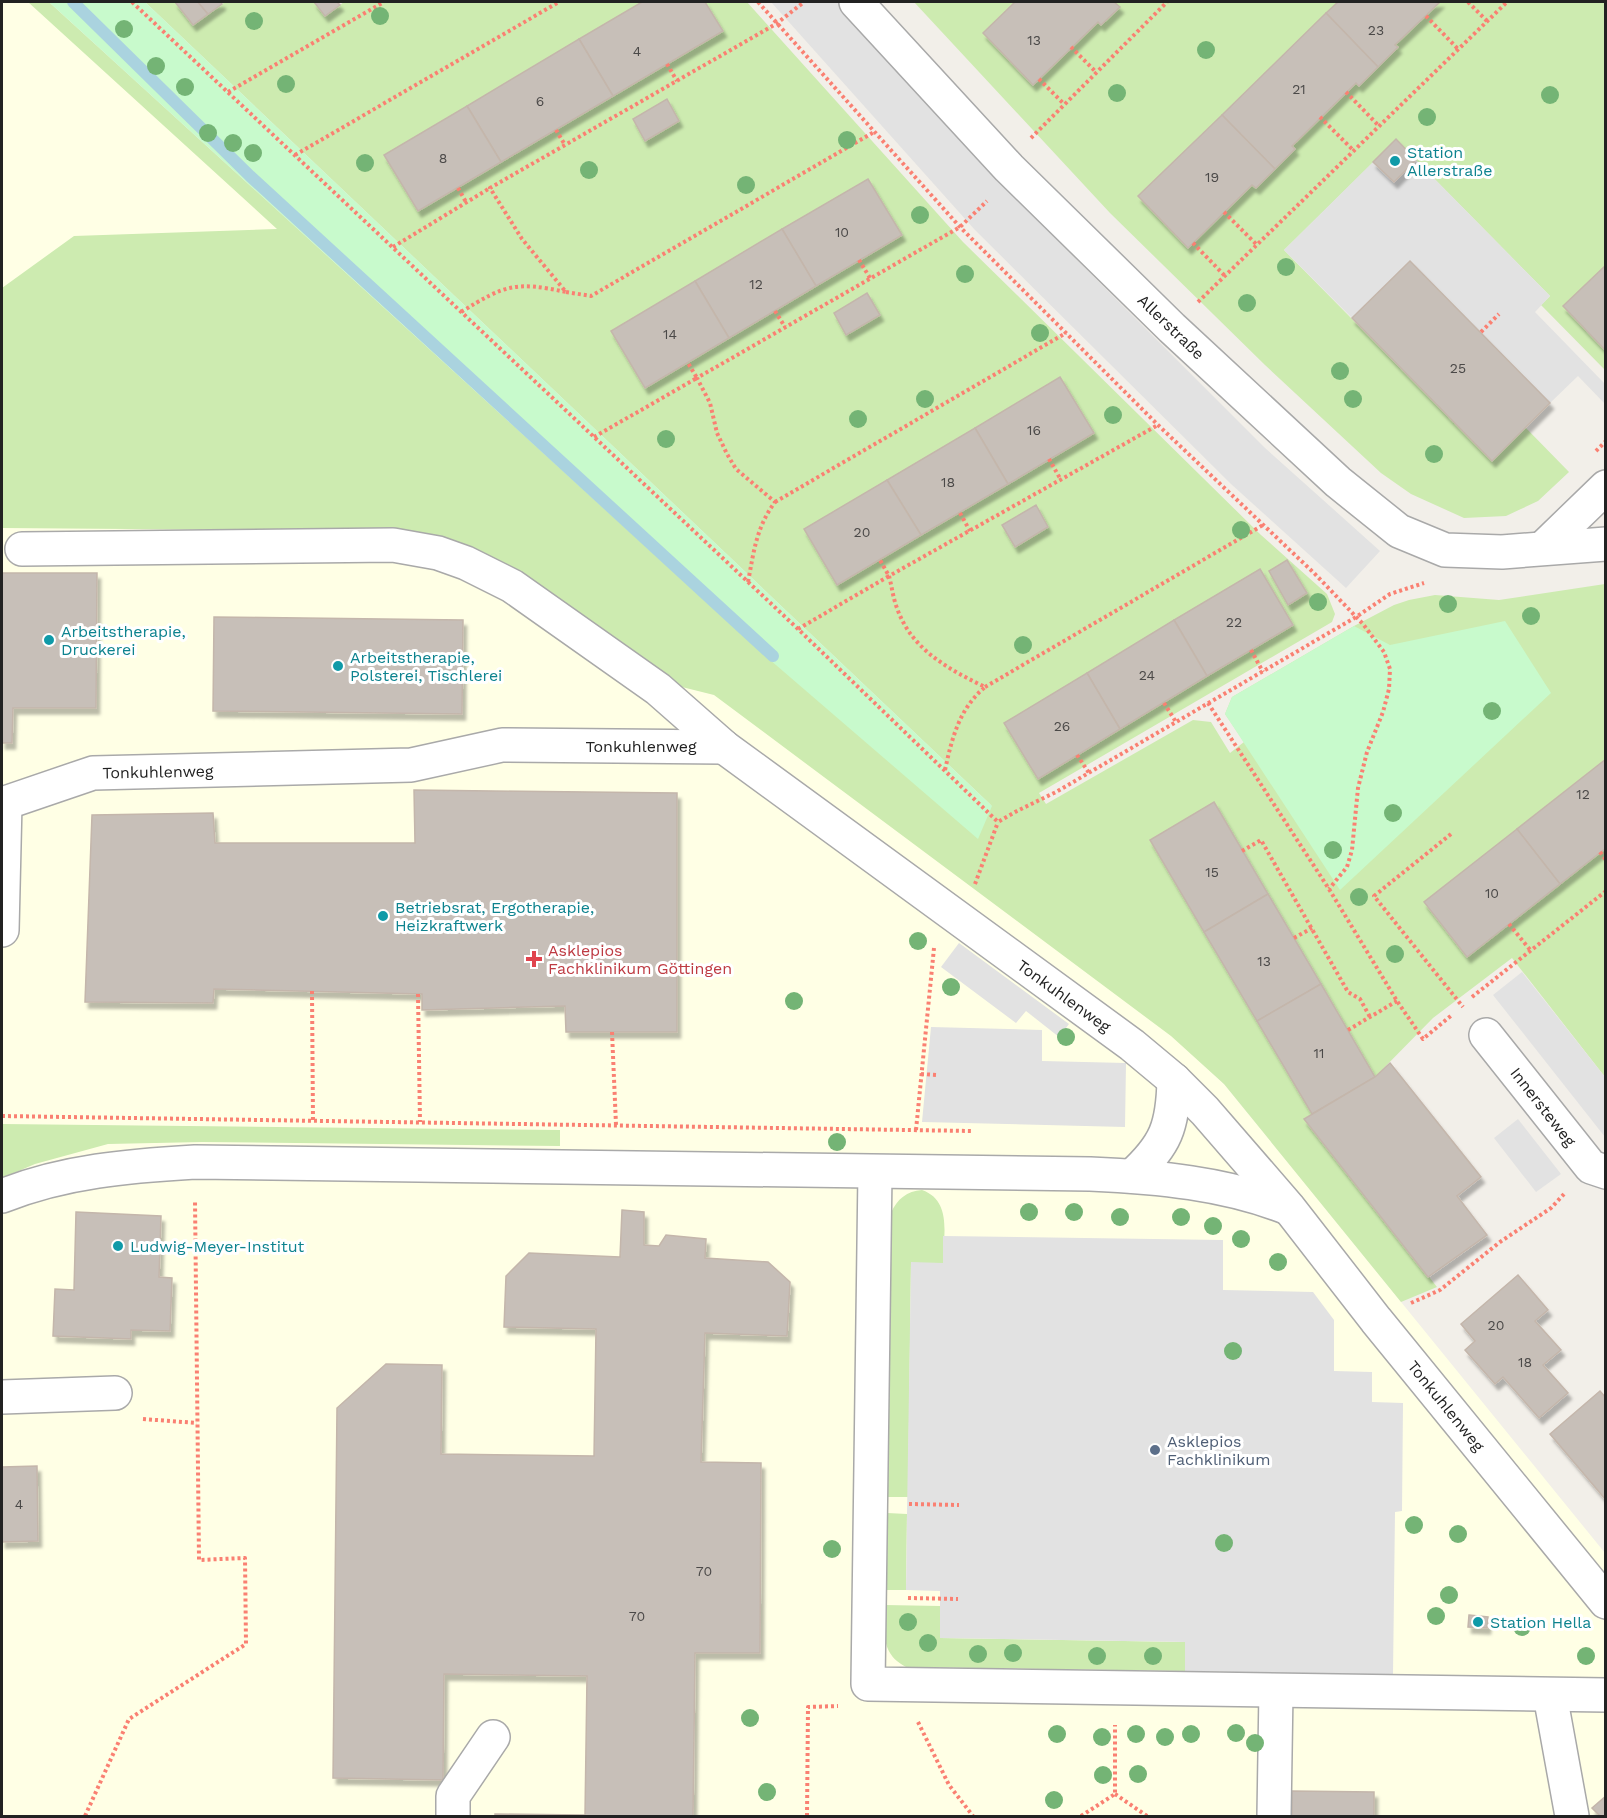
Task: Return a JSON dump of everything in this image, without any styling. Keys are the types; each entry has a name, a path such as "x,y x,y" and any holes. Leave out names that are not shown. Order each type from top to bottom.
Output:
{"street":[{"name":"Allerstraße","path":"856,2 1009,168 1172,328 1338,482 1399,531 1445,550 1502,552 1605,544"},
{"path":"1543,548 1605,487"},
{"path":"22,549 393,545 438,553 480,569 512,586 658,689 724,747"},
{"name":"Tonkuhlenweg","path":"2,930 3,803 93,773 411,765 501,745 724,747 1132,1045 1174,1080 1205,1111 1289,1208 1376,1320 1605,1602"},
{"name":"Innersteweg","path":"1486,1035 1598,1169"},
{"path":"1132,1176 1149,1161 1161,1145 1170,1123 1174,1080"},
{"path":"2,1196 42,1181 71,1175 136,1165 195,1162 1132,1176 1168,1179 1234,1191 1289,1208"},
{"path":"875,1172 869,1597 883,1684 1605,1695"},
{"path":"2,1396 115,1393"},
{"path":"1274,1816 1276,1691"},
{"path":"1550,1695 1572,1816"},
{"path":"453,1816 453,1796 493,1737"}],"path":[{"path":"132,2 798,629 998,822"},
{"path":"228,92 384,2"},
{"path":"295,155 559,2"},
{"path":"758,2 960,227 1158,425 1314,573 1356,617 1384,652 1390,669 1389,689 1383,712 1367,752 1358,788 1352,850 1347,867 1329,890"},
{"path":"393,247 490,188 776,24 804,2"},
{"path":"594,437 960,227 989,199 1033,136 1167,2"},
{"path":"1468,2 1487,21"},
{"path":"1172,328 1507,2"},
{"path":"1426,16 1458,49"},
{"path":"1071,47 1096,72"},
{"path":"667,64 677,81"},
{"path":"1039,79 1064,105"},
{"path":"1346,92 1379,126"},
{"path":"1320,117 1354,151"},
{"path":"556,130 565,145"},
{"path":"461,312 497,291 519,286 541,287 591,296 874,132"},
{"path":"1033,136 1041,144"},
{"path":"458,188 466,202"},
{"path":"490,188 522,239 566,292"},
{"path":"1224,212 1257,245"},
{"path":"1193,243 1225,276"},
{"path":"859,260 870,278"},
{"path":"775,311 785,327"},
{"path":"1480,332 1499,314"},
{"path":"748,583 757,537 764,517 775,502 1066,333"},
{"path":"688,363 710,403 717,433 736,469 775,502"},
{"path":"798,629 1158,425"},
{"path":"1590,456 1605,441"},
{"path":"1049,459 1061,480"},
{"path":"960,513 970,531"},
{"path":"944,771 957,724 973,697 985,687 1263,525"},
{"path":"916,1130 936,932 955,917 998,822 1089,773 1208,704 1356,617 1390,594 1434,580 1445,550"},
{"path":"880,560 889,576 897,608 906,628 919,644 946,667 985,687"},
{"path":"1251,650 1263,672"},
{"path":"1164,703 1176,722"},
{"path":"1208,704 1423,1039 1605,891"},
{"path":"1077,755 1089,773"},
{"path":"1452,834 1374,896 1462,1005"},
{"path":"1242,851 1261,840 1348,992 1360,999 1370,1017"},
{"path":"1600,852 1605,860"},
{"path":"1509,924 1531,951"},
{"path":"1294,938 1312,928"},
{"path":"312,991 313,1120"},
{"path":"418,994 420,1122"},
{"path":"1348,1030 1397,1001"},
{"path":"612,1032 616,1125"},
{"path":"921,1074 937,1075"},
{"path":"2,1116 975,1131"},
{"path":"85,1816 129,1719 246,1644 245,1558 199,1560 195,1162"},
{"path":"1440,1290 1500,1242 1551,1208 1598,1169"},
{"path":"115,1393 136,1419 197,1423"},
{"path":"870,1504 959,1505"},
{"path":"869,1597 958,1599"},
{"path":"807,1816 808,1707 873,1706 883,1684"},
{"path":"883,1684 949,1785 973,1816"},
{"path":"1115,1688 1115,1794"},
{"path":"1081,1816 1115,1794"},
{"path":"1115,1794 1147,1816"}],"shaded area":[{"name":"Asklepios Fachklinikum Göttingen","path":"2,2 49,2 1224,1084 1605,1553 1606,1816 2,1816"},
{"path":"771,2 838,2 1013,196 1264,447 1380,551 1346,588 1231,484 975,230"},
{"path":"1416,160 1550,296 1535,312 1605,384 1605,404 1578,376 1550,403 1410,261 1352,318 1284,250 1373,162 1394,181"},
{"path":"959,943 1069,1024 1059,1037 1026,1011 1016,1023 941,967"},
{"path":"1522,972 1605,1077 1605,1137 1493,995"},
{"path":"931,1027 1042,1030 1042,1061 1126,1063 1125,1127 922,1122"},
{"path":"1518,1119 1561,1174 1536,1192 1494,1138"},
{"name":"Asklepios Fachklinikum","path":"943,1236 1223,1240 1223,1290 1313,1292 1334,1320 1334,1371 1372,1372 1372,1402 1403,1403 1402,1511 1395,1512 1393,1675 1185,1671 1185,1642 940,1638 940,1591 906,1590 911,1262 943,1263"}],"green space":[{"path":"28,2 49,2 769,659 992,806 145,2 175,2 193,25 225,2 314,2 325,16 344,2 747,2 963,242 1261,535 1327,594 1335,614 1332,622 1039,793 1046,804 1193,720 1211,722 1230,753 1244,742 1225,714 1232,697 1394,605 1435,595 1499,600 1605,584 1605,1077 1512,958 1433,1018 1375,1077 1305,1118 1437,1287 1401,1302 1224,1084 1171,1036 714,695 670,684 371,531 2,528 2,288 74,236 277,229"},
{"path":"49,2 145,2 992,806 978,839 769,659"},
{"path":"914,2 1605,2 1605,370 1541,305 1550,296 1396,140 1284,250 1491,460 1525,427 1569,472 1538,501 1506,516 1464,518 1411,494 1381,473 1265,365 1110,213"},
{"path":"1505,621 1551,693 1340,890 1225,714 1232,697 1354,626 1390,645"},
{"path":"2,1124 560,1130 560,1146 202,1142 108,1144 35,1164 2,1178"},
{"path":"922,1190 932,1195 942,1211 945,1231 943,1263 911,1263 908,1497 887,1497 891,1213 903,1197"},
{"path":"887,1513 907,1514 906,1590 886,1590"},
{"path":"885,1605 940,1606 940,1638 1185,1642 1185,1671 906,1667 891,1655 887,1648"}],"building":[{"path":"175,2 198,2 208,14 193,25"},
{"path":"198,2 221,2 222,4 208,14"},
{"path":"314,2 337,2 340,5 325,16"},
{"path":"642,2 705,2 723,31 613,96 579,39"},
{"path":"1015,2 1114,2 1120,7 1101,25 1098,22 1033,85 983,33"},
{"path":"1338,2 1440,2 1395,45 1398,47 1378,67 1326,13"},
{"path":"1326,13 1378,67 1359,86 1356,83 1292,146 1295,149 1275,169 1222,115"},
{"path":"579,39 613,96 501,162 467,106"},
{"path":"667,99 679,121 645,141 633,119"},
{"path":"467,106 501,162 418,211 384,155"},
{"path":"1222,115 1275,169 1256,188 1252,185 1188,248 1138,196"},
{"name":"Station Allerstraße","path":"1396,139 1416,160 1394,182 1373,162"},
{"path":"868,179 902,235 816,286 782,229"},
{"path":"782,229 816,286 729,338 695,281"},
{"path":"1410,261 1550,403 1492,461 1352,318"},
{"path":"1606,265 1606,351 1563,306"},
{"path":"695,281 729,338 645,388 611,331"},
{"path":"867,293 880,315 846,335 834,313"},
{"path":"1060,377 1094,433 1008,484 975,428"},
{"path":"975,428 1008,484 921,535 887,480"},
{"path":"887,480 921,535 837,585 804,529"},
{"path":"1036,505 1048,527 1015,547 1002,525"},
{"path":"1287,560 1307,593 1288,605 1269,571"},
{"path":"1260,569 1293,625 1207,676 1174,620"},
{"name":"Arbeitstherapie, Druckerei","path":"2,573 97,573 96,708 13,708 12,743 2,743"},
{"name":"Arbeitstherapie, Polsterei, Tischlerei","path":"214,617 463,620 462,714 213,711"},
{"path":"1174,620 1207,676 1120,729 1087,673"},
{"path":"1087,673 1120,729 1038,779 1004,723"},
{"path":"1606,759 1606,848 1560,884 1517,829"},
{"name":"Betriebsrat, Ergotherapie, Heizkraftwerk","path":"414,790 677,793 677,1032 566,1032 565,1006 422,1010 422,994 214,989 213,1003 85,1002 92,815 213,813 215,843 415,843"},
{"path":"1214,802 1268,894 1204,932 1150,840"},
{"path":"1517,829 1560,884 1467,957 1424,902"},
{"path":"1268,894 1321,984 1257,1021 1204,932"},
{"path":"1321,984 1375,1077 1312,1114 1257,1021"},
{"path":"1390,1063 1481,1177 1457,1196 1487,1235 1428,1277 1304,1119 1375,1077"},
{"path":"622,1210 644,1212 644,1245 659,1246 666,1235 706,1239 705,1258 768,1262 790,1282 787,1336 705,1333 701,1462 761,1463 760,1653 695,1653 693,1816 495,1816 495,1814 585,1815 587,1676 444,1674 443,1780 333,1778 337,1408 386,1364 442,1365 441,1454 594,1456 596,1329 504,1327 506,1276 529,1253 620,1257"},
{"name":"Ludwig-Meyer-Institut","path":"76,1212 161,1216 159,1277 172,1278 170,1331 131,1330 131,1339 53,1336 55,1289 74,1290"},
{"path":"1518,1275 1548,1310 1535,1321 1561,1350 1543,1365 1568,1393 1539,1418 1503,1377 1495,1384 1465,1350 1475,1341 1461,1324"},
{"path":"1600,1391 1606,1398 1606,1500 1550,1434"},
{"path":"37,1466 38,1541 2,1542 2,1467"},
{"name":"Station Hella","path":"1469,1615 1488,1617 1487,1628 1468,1627"},
{"path":"1292,1791 1374,1792 1374,1816 1292,1816"},
{"path":"1606,1796 1606,1816 1600,1816 1592,1808"}],"waterway":[{"path":"73,2 250,176 773,656"}],"place":[{"name":"Station Allerstraße","path":"1395,161"},
{"name":"Arbeitstherapie, Druckerei","path":"49,640"},
{"name":"Arbeitstherapie, Polsterei, Tischlerei","path":"338,666"},
{"name":"Betriebsrat, Ergotherapie, Heizkraftwerk","path":"383,916"},
{"name":"Asklepios Fachklinikum Göttingen","path":"534,959"},
{"name":"Ludwig-Meyer-Institut","path":"118,1246"},
{"name":"Asklepios Fachklinikum","path":"1155,1450"},
{"name":"Station Hella","path":"1478,1622"}]}
